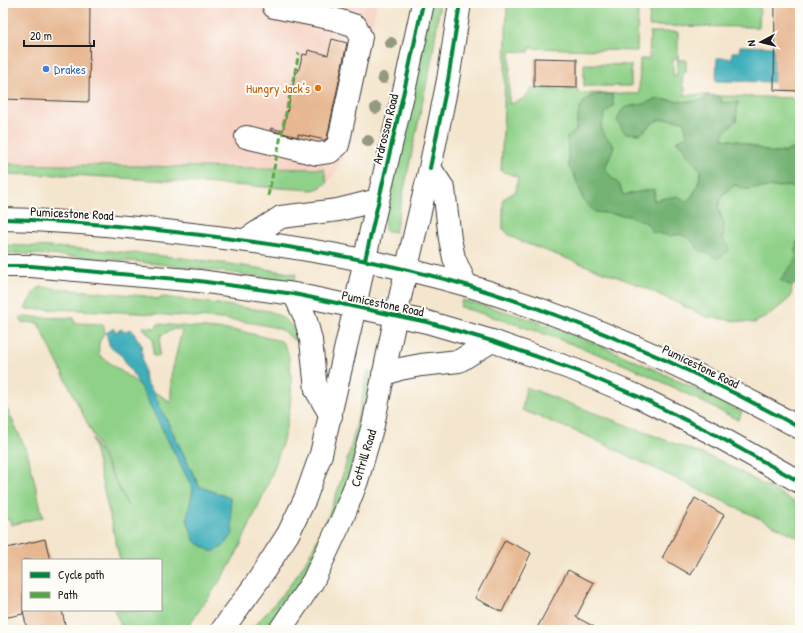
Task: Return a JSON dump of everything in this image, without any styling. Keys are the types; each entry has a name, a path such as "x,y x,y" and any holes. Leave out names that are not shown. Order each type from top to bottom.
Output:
{"main road":[{"name":"Ardrossan Road","path":"355,307 423,3"},
{"path":"407,270 448,80 460,3"},
{"path":"246,137 317,154 330,152 338,145 360,37 356,26 334,19 274,7"},
{"path":"430,168 444,189 452,252 466,285"},
{"path":"245,240 281,217 338,210 378,200"},
{"name":"Pumicestone Road","path":"3,219 117,225 245,240 331,253 466,285 587,327 644,350 758,404 800,428"},
{"name":"Pumicestone Road","path":"3,266 31,266 199,281 294,294 427,322 492,341 575,370 637,396 712,434 800,482"},
{"name":"Cottrill Road","path":"280,630 313,581 343,517 357,481 373,425 407,270"},
{"path":"294,294 305,317 311,340 316,390 331,416"},
{"path":"222,630 257,582 288,534 305,499 317,467 331,416 355,307"},
{"path":"383,374 421,365 459,361 492,341"}],"shaded area":[{"path":"3,3 377,3 346,150 336,172 327,183 313,190 73,175 3,174"}],"green space":[{"path":"429,3 440,3 433,53 395,232 385,230 384,216"},
{"path":"507,3 638,3 637,51 530,48 529,52 510,51 509,104 522,99 527,95 531,88 578,90 578,93 639,94 640,59 649,59 650,32 678,32 678,59 673,59 673,75 677,75 678,60 686,60 686,72 683,72 682,87 685,88 685,95 707,95 704,100 689,102 657,99 643,104 625,133 641,134 656,121 664,119 684,121 687,136 676,141 684,147 688,156 701,170 697,187 690,198 687,201 661,199 654,201 654,189 623,195 619,184 610,176 605,168 614,146 606,137 601,128 605,113 613,106 612,94 591,96 584,101 579,111 569,167 574,174 584,201 614,214 631,216 670,236 684,235 690,239 699,250 723,239 724,224 718,207 723,194 734,185 745,189 789,186 800,190 800,238 797,242 795,261 780,280 792,286 791,297 771,314 754,323 707,317 639,285 522,242 509,235 503,229 503,199 516,191 518,177 501,171"},
{"path":"650,3 760,3 759,27 649,26"},
{"path":"584,64 631,65 631,86 584,86"},
{"path":"612,94 613,106 605,113 601,128 606,137 614,146 605,168 610,176 619,184 623,195 654,189 654,201 677,196 687,201 695,191 701,170 688,156 684,147 676,141 687,136 684,121 664,119 656,121 641,134 625,133 617,121 621,111 626,107 643,104 657,99 689,102 704,100 707,95 720,96 722,103 738,102 736,121 724,132 723,139 738,141 773,153 785,152 799,147 800,144 800,190 789,186 745,189 735,185 723,194 718,207 724,224 723,239 729,249 724,255 717,258 699,250 689,238 679,234 670,236 652,232 647,223 630,216 595,212 584,201 574,174 569,167 567,137 576,131 579,111 586,99 595,95"},
{"path":"720,96 800,98 800,121 795,135 800,143 799,147 785,152 773,153 738,141 723,139 724,132 736,121 738,103 722,103"},
{"path":"3,164 324,169 327,183 313,190 73,175 3,174"},
{"path":"800,238 800,282 792,286 780,280 795,261 797,242"},
{"path":"3,245 113,251 223,263 296,274 294,282 149,263 40,254 3,253"},
{"path":"40,287 145,296 156,299 165,297 269,311 285,320 292,326 297,334 295,340 293,340 286,333 277,328 241,321 141,313 25,309 33,293"},
{"path":"462,300 526,318 597,344 694,388 742,412 738,420 648,375 613,360 570,343 460,307"},
{"path":"21,317 74,318 74,323 103,324 105,332 99,343 99,355 140,385 193,489 187,519 199,486 153,392 171,403 171,376 182,330 174,329 161,335 159,356 153,356 153,339 142,327 156,328 158,324 240,331 281,341 287,349 290,366 290,406 287,426 275,466 233,560 225,574 185,630 123,630 114,611 162,611 162,559 120,559 92,438 128,506 38,323 21,322"},
{"path":"368,371 376,372 342,501 291,601 261,630 251,630 298,574 324,526 334,501 350,450"},
{"path":"526,387 723,462 800,505 800,538 585,435 522,410"},
{"path":"3,401 27,451 43,517 11,525 9,519 3,520"}],"water":[{"path":"740,46 774,47 774,82 716,81 717,58 732,58 732,52 739,52"},
{"path":"114,328 115,332 122,329 123,332 131,329 141,344 145,380 153,392 199,486 230,498 233,534 223,547 212,552 194,541 187,519 193,489 140,386 122,356 110,347 106,333"}],"building":[{"name":"Drakes","path":"3,3 90,3 89,102 3,99"},
{"path":"775,3 800,3 800,91 774,90"},
{"name":"Hungry Jack's","path":"332,39 347,43 327,138 325,140 298,134 298,137 270,130 271,128 283,131 296,72 298,72 303,54 307,55 308,50 328,55"},
{"path":"534,58 577,59 577,88 534,87"},
{"path":"695,498 724,515 691,575 662,558"},
{"path":"45,539 50,559 22,559 23,614 3,618 3,549"},
{"path":"505,540 531,553 502,612 475,598"},
{"path":"568,570 594,583 576,617 600,630 536,630"},
{"path":"23,611 62,611 66,630 27,630"}],"marked path":[{"path":"268,196 299,53"}],"cycle path":[{"path":"365,260 423,3"},
{"path":"430,168 448,80 460,3"},
{"path":"3,219 118,226 262,243 379,263 437,277 509,299 595,330 678,366 760,406 800,428"},
{"path":"3,266 31,266 199,281 294,294 427,322 492,341 575,370 637,396 712,433 800,482"}],"place":[{"name":"Drakes","path":"46,69"},
{"name":"Hungry Jack's","path":"318,88"}]}
